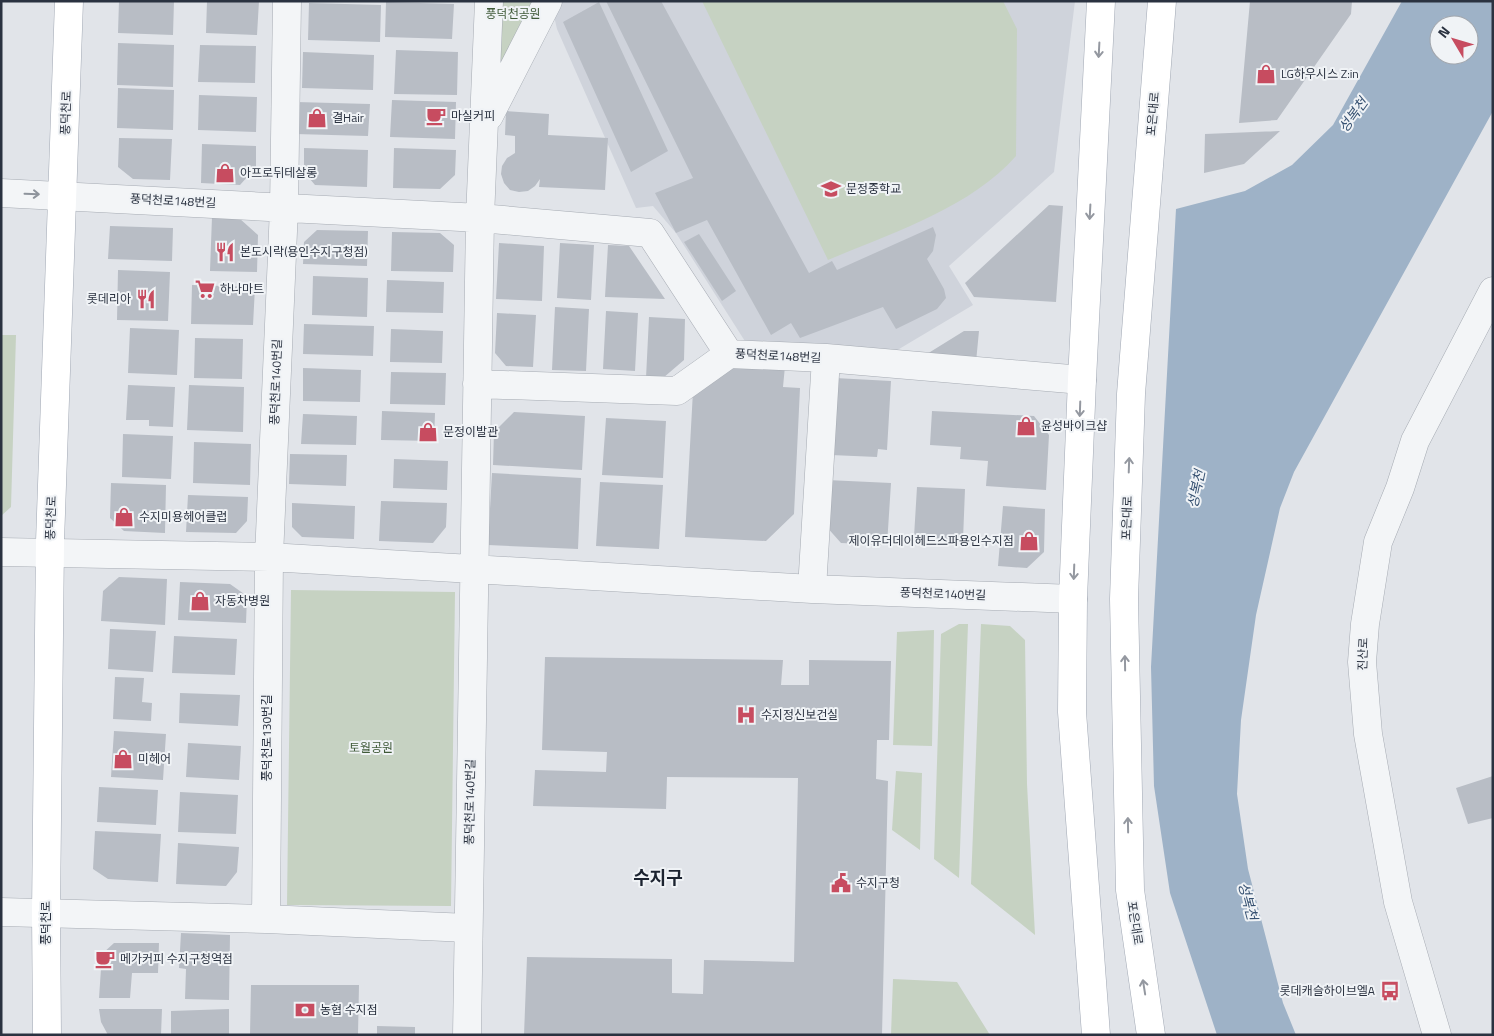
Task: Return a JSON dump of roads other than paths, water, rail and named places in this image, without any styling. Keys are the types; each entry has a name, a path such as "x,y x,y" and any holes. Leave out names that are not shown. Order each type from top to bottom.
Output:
{"main road":[{"name":"풍덕천로","path":"47,1035 46,913 50,552 69,1"},
{"path":"1096,1035 1072,712 1073,599 1101,1"},
{"name":"포은대로","path":"1151,1035 1130,890 1124,599 1131,394 1162,1"}],"street":[{"path":"284,208 287,1"},
{"path":"480,218 489,1"},
{"path":"484,126 548,1"},
{"name":"풍덕천로148번길","path":"1,193 480,218 650,233 729,354 826,358 1082,380"},
{"name":"풍덕천로140번길","path":"269,557 284,208"},
{"name":"풍덕천로140번길","path":"467,1035 480,218"},
{"name":"진산로","path":"1438,1035 1398,902 1368,734 1362,662 1365,624 1378,542 1400,488 1414,440 1493,291"},
{"path":"477,384 677,391 729,354"},
{"path":"812,589 826,358"},
{"name":"풍덕천로140번길","path":"1,552 269,557 812,589 1073,599"},
{"name":"풍덕천로130번길","path":"266,919 269,557"},
{"path":"1,912 266,919 468,928"}],"water":[{"name":"성복천","path":"1402,1 1493,1 1493,111 1294,472 1280,508 1256,615 1241,720 1237,794 1248,869 1283,1003 1296,1035 1217,1035 1170,893 1154,786 1151,667 1176,209 1245,191 1292,165 1333,125"}],"place":[{"name":"LG하우시스 Z:in","path":"1266,74"},
{"name":"마실커피","path":"436,116"},
{"name":"결Hair","path":"317,118"},
{"name":"아프로뒤테살롱","path":"225,173"},
{"name":"문정중학교","path":"831,189"},
{"name":"본도시락(용인수지구청점)","path":"225,252"},
{"name":"하나마트","path":"205,289"},
{"name":"롯데리아","path":"146,299"},
{"name":"윤성바이크샵","path":"1026,426"},
{"name":"문정이발관","path":"428,432"},
{"name":"수지미용헤어클럽","path":"124,517"},
{"name":"제이유더데이헤드스파용인수지점","path":"1029,541"},
{"name":"자동차병원","path":"200,601"},
{"name":"수지정신보건실","path":"746,715"},
{"name":"미헤어","path":"123,759"},
{"name":"수지구청","path":"841,883"},
{"name":"메가커피 수지구청역점","path":"105,959"},
{"name":"롯데캐슬하이브엘A","path":"1390,991"},
{"name":"농협 수지점","path":"305,1010"}],"district":[{"name":"수지구","path":"658,878"}],"park label":[{"name":"풍덕천공원","path":"513,14"},
{"name":"토월공원","path":"371,748"}]}
